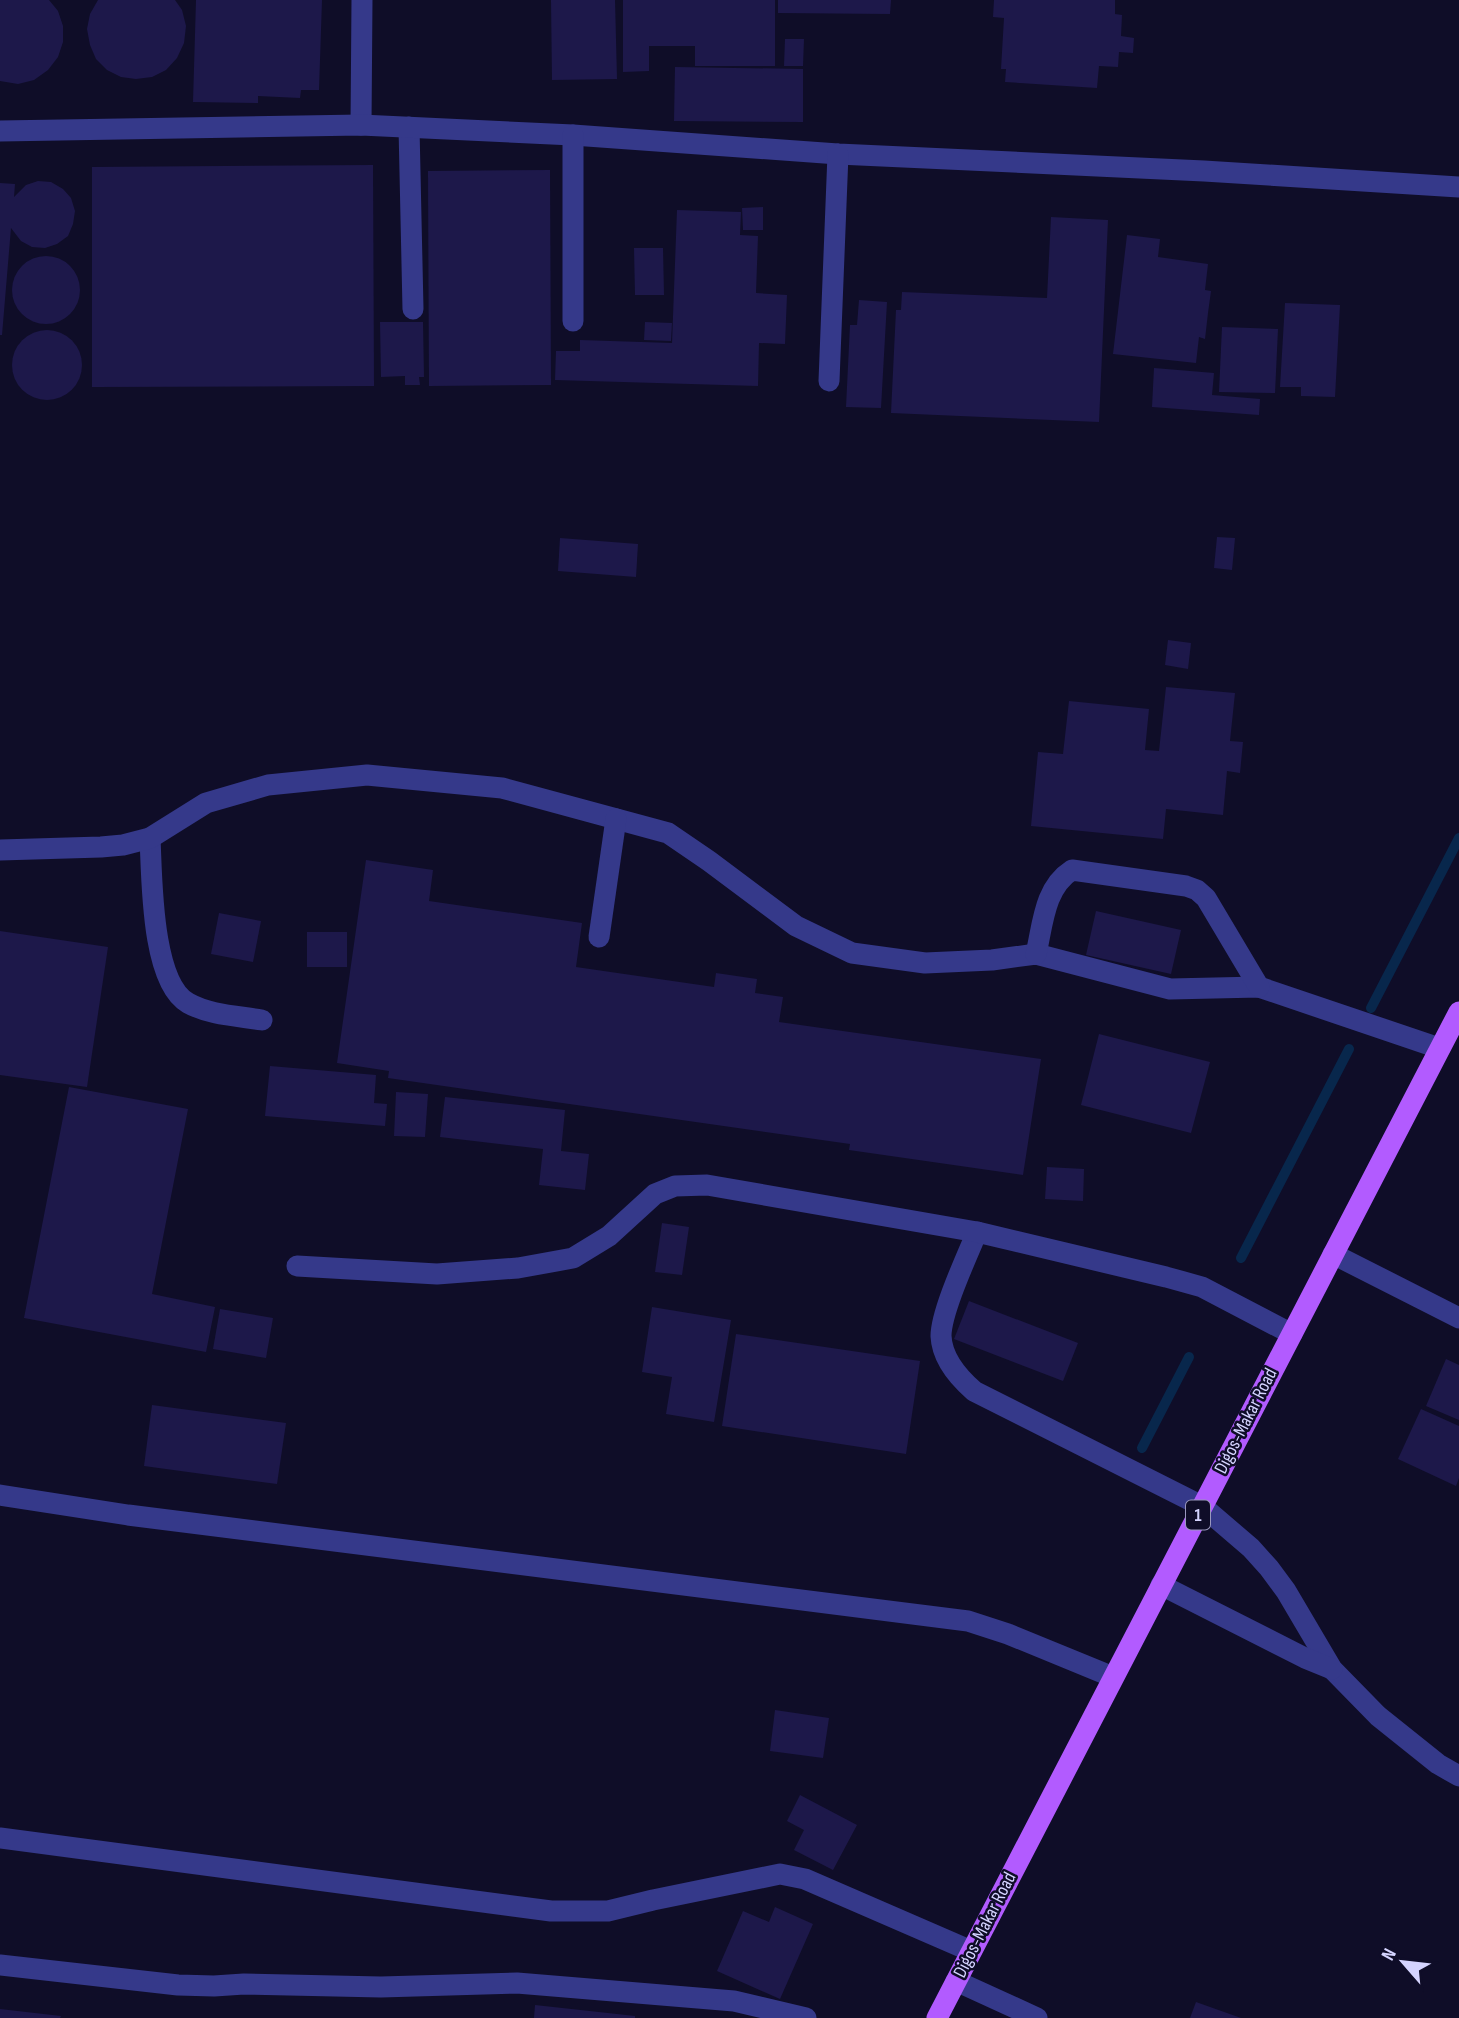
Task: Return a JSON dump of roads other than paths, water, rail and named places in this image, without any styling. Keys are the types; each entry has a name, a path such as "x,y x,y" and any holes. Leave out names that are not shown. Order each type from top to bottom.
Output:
{"main road":[{"name":"Digos-Makar Road","path":"937,2018 1459,1012"}],"street":[{"path":"361,124 362,0"},
{"path":"0,131 361,124 573,135 838,154 1204,170 1459,187"},
{"path":"409,127 413,309"},
{"path":"573,135 573,321"},
{"path":"829,381 838,154"},
{"path":"0,850 122,845 150,838 206,803 268,785 367,775 502,788 668,833 796,926 852,953 925,963 992,960 1036,954 1170,989 1259,987 1439,1048"},
{"path":"599,937 616,819"},
{"path":"150,838 155,919 161,954 172,986 186,1002 205,1010 262,1020"},
{"path":"1036,954 1050,893 1060,877 1072,870 1186,886 1197,890 1206,898 1259,987"},
{"path":"297,1266 437,1274 518,1268 573,1258 609,1236 655,1194 675,1186 707,1185 977,1232 1202,1287 1292,1334"},
{"path":"977,1232 944,1316 941,1336 946,1355 960,1379 974,1391 1202,1506 1251,1548 1269,1568 1286,1591 1332,1669 1378,1716 1438,1764 1459,1776"},
{"path":"1333,1254 1459,1318"},
{"path":"0,1495 128,1515 968,1621 1114,1677"},
{"path":"1161,1585 1304,1658 1332,1669"},
{"path":"0,1838 551,1911 608,1911 780,1874 805,1879 971,1951"},
{"path":"0,1965 178,1985 380,1987 517,1983 734,2001 806,2018"},
{"path":"956,1981 1037,2018"}],"waterway":[{"path":"1371,1008 1459,838"},
{"path":"1241,1258 1349,1049"},
{"path":"1142,1448 1189,1357"}]}
